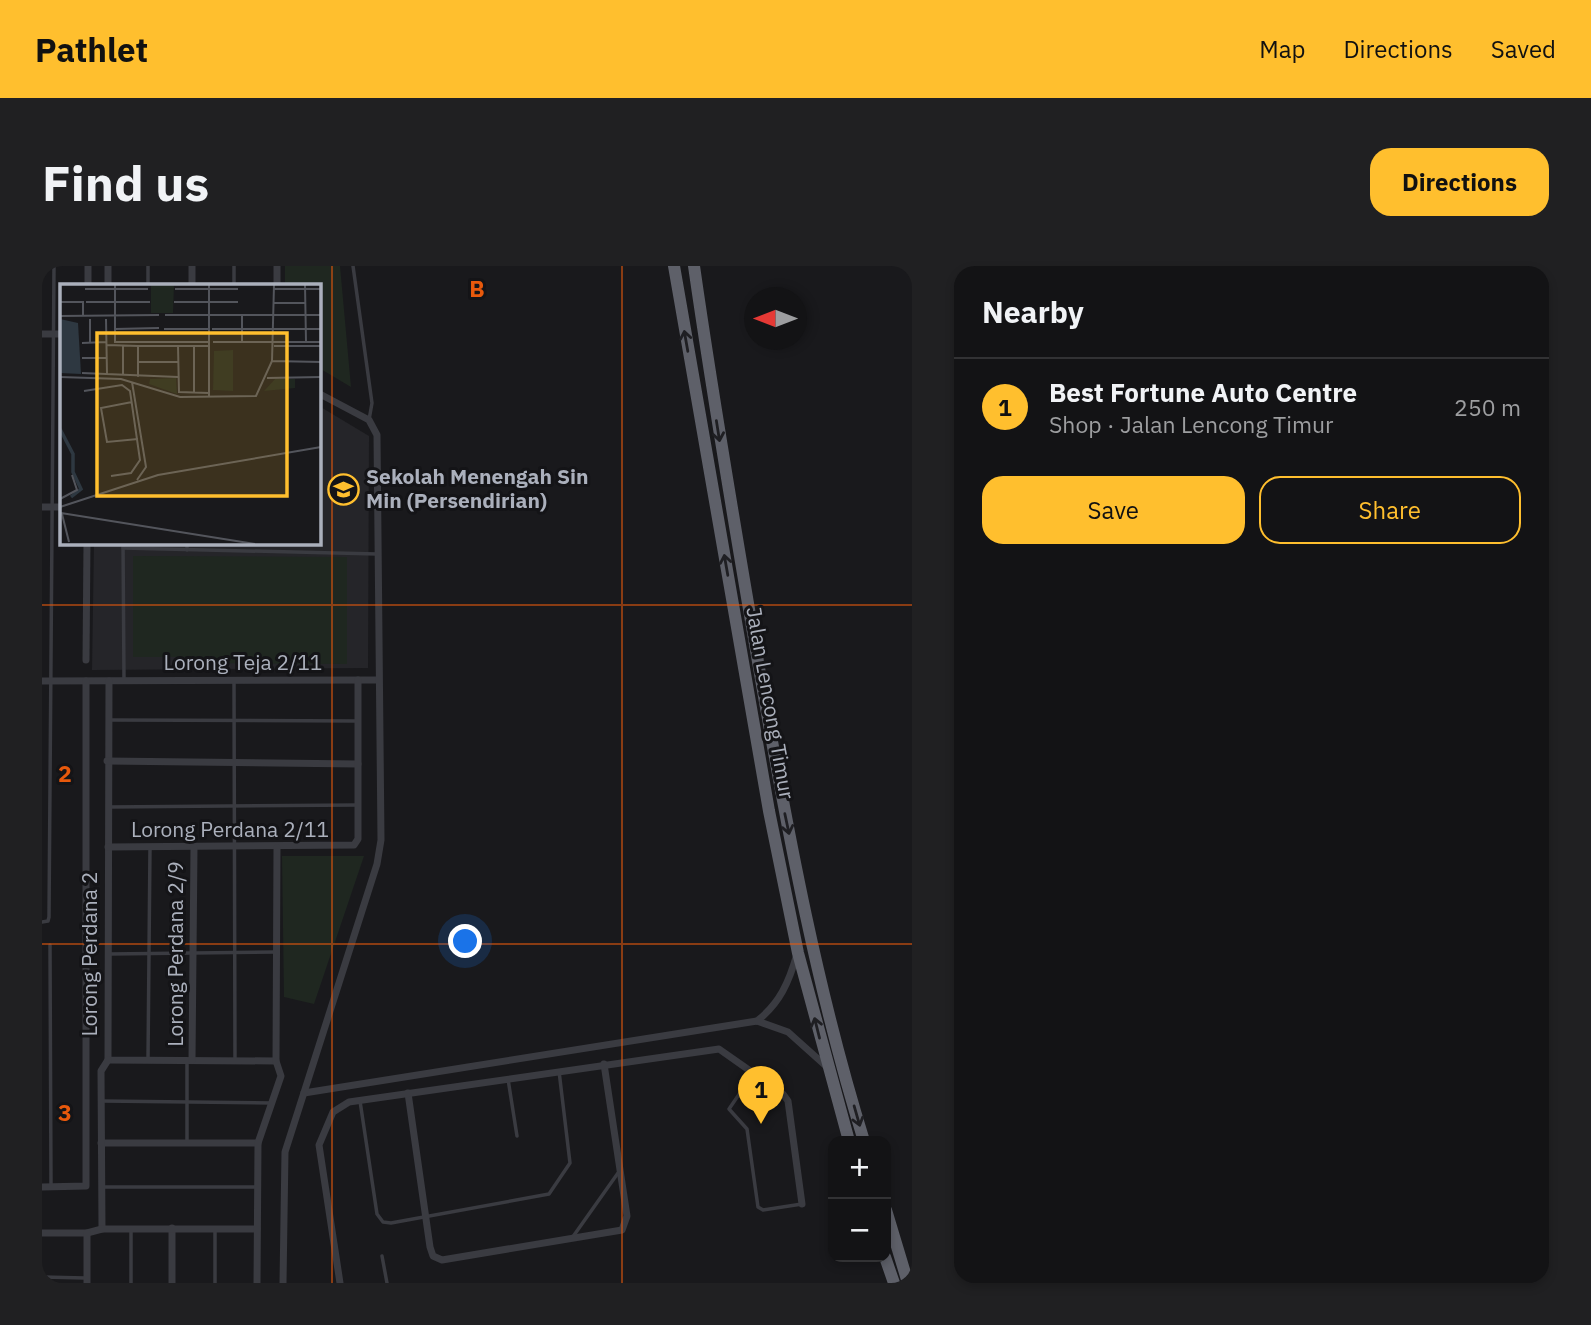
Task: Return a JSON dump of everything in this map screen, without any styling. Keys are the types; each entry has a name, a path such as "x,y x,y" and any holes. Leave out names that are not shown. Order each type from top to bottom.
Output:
{"highway":[{"name":"Jalan Lencong Timur","path":"674,266 769,811 798,953 847,1136"},
{"name":"Jalan Lencong Timur","path":"694,266 717,426 785,813 816,960 863,1136"},
{"path":"891,1227 908,1283"},
{"path":"887,1262 894,1283"}],"street":[{"path":"88,266 88,284"},
{"path":"108,266 108,284"},
{"path":"191,266 191,284"},
{"path":"277,266 277,284"},
{"path":"42,334 57,334"},
{"path":"283,1283 285,1152 379,853 377,435 369,420 320,394"},
{"path":"42,507 57,507"},
{"path":"86,660 87,544"},
{"name":"Lorong Perdana 2/11","path":"108,848 354,845 358,839 358,680"},
{"name":"Lorong Teja 2/11","path":"42,681 378,680"},
{"path":"42,1187 86,1186 86,681"},
{"name":"Lorong Perdana 2","path":"108,681 108,1060 276,1061"},
{"path":"107,761 358,764"},
{"name":"Lorong Perdana 2/9","path":"190,1060 194,848"},
{"path":"257,1283 258,1143 281,1076 276,1061 276,848"},
{"path":"757,1021 771,1010 783,993 798,953"},
{"path":"304,1093 757,1021 788,1031 827,1068"},
{"path":"340,1283 319,1145 333,1112 340,1105 360,1101 709,1049 729,1054 788,1101 802,1204"},
{"path":"102,1228 101,1071 108,1060"},
{"path":"506,1062 508,1078"},
{"path":"408,1093 431,1252 442,1260 618,1232 625,1226 627,1216 604,1064"},
{"path":"101,1143 258,1143"},
{"path":"42,1233 87,1233 102,1228 257,1228"},
{"path":"172,1228 172,1283"},
{"path":"87,1233 87,1280"}],"lane":[{"path":"42,922 48,921 49,916 51,681 57,507 57,334 54,266"},
{"path":"148,266 148,284"},
{"path":"234,266 234,284"},
{"path":"353,266 372,403 369,420"},
{"path":"122,544 124,681"},
{"path":"187,544 187,550"},
{"path":"122,548 377,554"},
{"path":"234,680 235,1061"},
{"path":"108,720 358,722"},
{"path":"107,807 358,805"},
{"path":"148,1061 150,847"},
{"path":"50,945 51,1187"},
{"path":"107,954 276,952"},
{"path":"187,1143 190,1060"},
{"path":"360,1101 380,1220 391,1223 538,1198 554,1189 570,1163 559,1071"},
{"path":"754,1072 729,1109 747,1129 758,1207 763,1210 802,1204"},
{"path":"508,1078 517,1136"},
{"path":"102,1101 272,1103"},
{"path":"570,1240 620,1170"},
{"path":"102,1187 258,1187"},
{"path":"215,1228 215,1283"},
{"path":"131,1229 131,1283"},
{"path":"382,1256 387,1283"},
{"path":"42,1278 87,1280"}],"shaded area":[{"path":"285,266 340,266 351,387 320,369 320,284 285,284"},
{"name":"Sekolah Menengah Sin Min (Persendirian)","path":"320,407 369,436 368,668 92,670 94,544 320,544"},
{"path":"133,556 347,557 347,664 193,663 194,657 133,657"},
{"path":"282,856 364,856 314,1004 284,997"}],"place":[{"name":"Sekolah Menengah Sin Min (Persendirian)","path":"343,489"},
{"name":"Best Fortune Auto Centre","path":"761,1124"}]}
